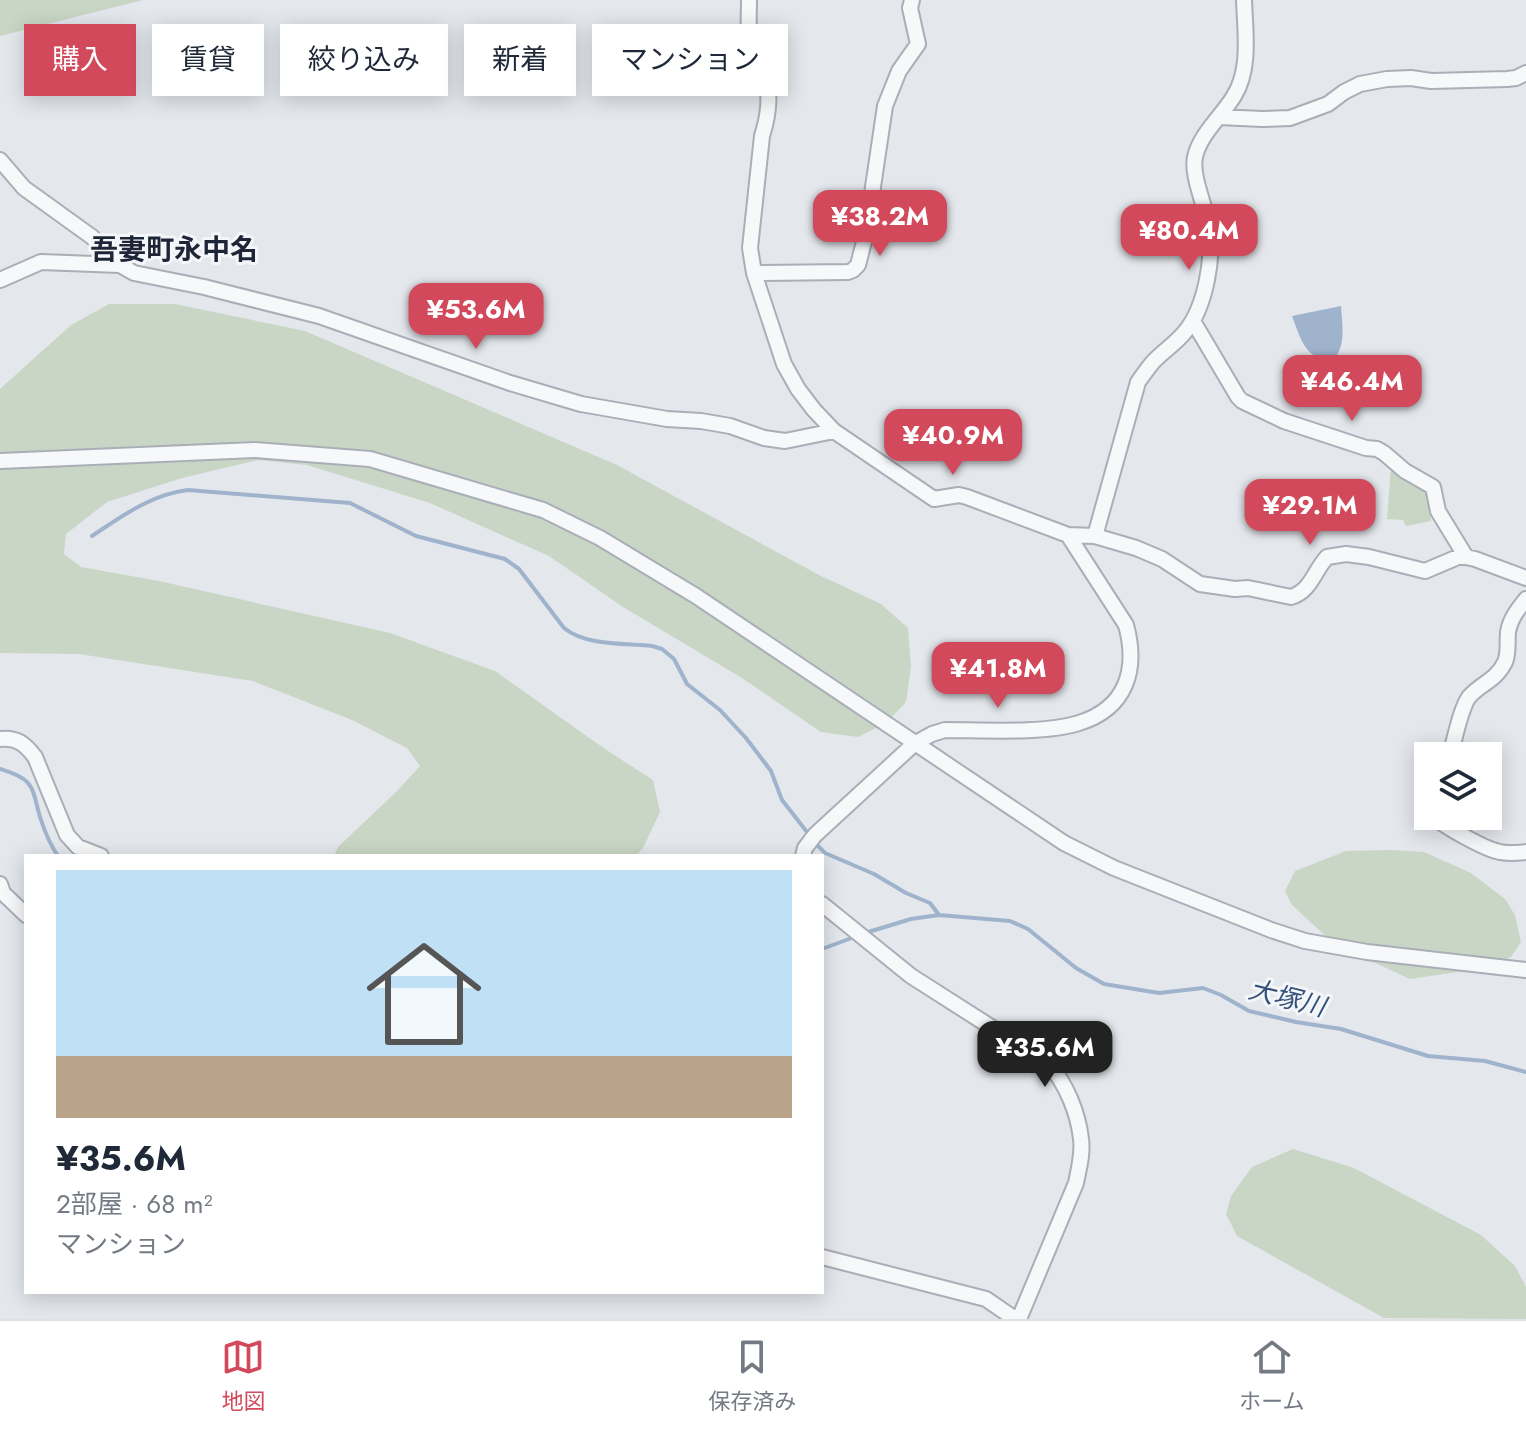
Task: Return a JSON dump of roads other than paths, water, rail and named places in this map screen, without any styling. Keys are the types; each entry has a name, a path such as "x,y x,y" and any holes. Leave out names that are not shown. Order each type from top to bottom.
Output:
{"street":[{"path":"749,0 750,44 767,83 768,94 750,248 754,273 784,364 798,389 834,431 934,499 959,495 1068,535 1095,536 1136,548 1162,559 1200,584 1248,588 1291,597 1304,591 1323,560 1331,555 1346,554 1425,571 1458,557 1466,557 1526,578"},
{"path":"754,273 848,272 858,265 866,234 885,106 899,71 918,44 910,8 912,0"},
{"path":"1095,536 1138,382 1193,321 1207,282 1212,247 1194,160 1199,145 1241,83 1245,69 1244,0"},
{"path":"1219,117 1290,118 1328,104 1360,84 1387,79 1507,79 1526,73"},
{"path":"0,160 24,188 92,237 120,265 134,273 319,316 510,383 581,404 730,426 764,438 785,441 834,431"},
{"path":"0,280 41,262 120,265"},
{"path":"1193,321 1242,401 1284,421 1377,449 1405,471 1430,484 1435,491 1438,511 1466,557"},
{"path":"0,461 255,450 370,459 543,510 600,538 696,596 1064,843 1114,868 1305,941 1367,952 1526,970"},
{"path":"804,854 815,835 914,744 932,734 945,730 1042,729 1079,723 1102,712 1119,697 1129,677 1131,661 1131,641 1126,625 1068,535"},
{"path":"1454,742 1465,703 1490,682 1503,665 1511,620 1526,599"},
{"path":"0,739 21,741 29,749 67,835 78,847 96,854"},
{"path":"1457,830 1498,852 1526,852"},
{"path":"0,884 3,893 24,913"},
{"path":"824,906 911,976 1049,1064 1070,1096 1081,1138 1081,1160 1076,1183 1017,1319 986,1299 824,1258"}],"water":[{"path":"1341,306 1340,349 1332,361 1323,360 1305,346 1292,316"}],"waterway":[{"path":"92,536 150,501 188,490 350,503 416,536 505,559 519,569 564,628 573,634 606,643 652,646 662,649 674,659 687,684 720,710 746,738 771,771 782,800 807,832"},
{"name":"大塚川","path":"0,769 21,777 31,787 44,829 57,854"},
{"path":"818,846 825,853 930,903 939,915"},
{"name":"大塚川","path":"865,933 911,919 939,915 1010,921 1028,929 1076,968 1104,984 1159,993 1203,988 1249,1011 1341,1029 1428,1056 1485,1061 1526,1072"},
{"name":"大塚川","path":"824,948 857,936"}],"district":[{"name":"吾妻町永中名","path":"174,249"}]}
